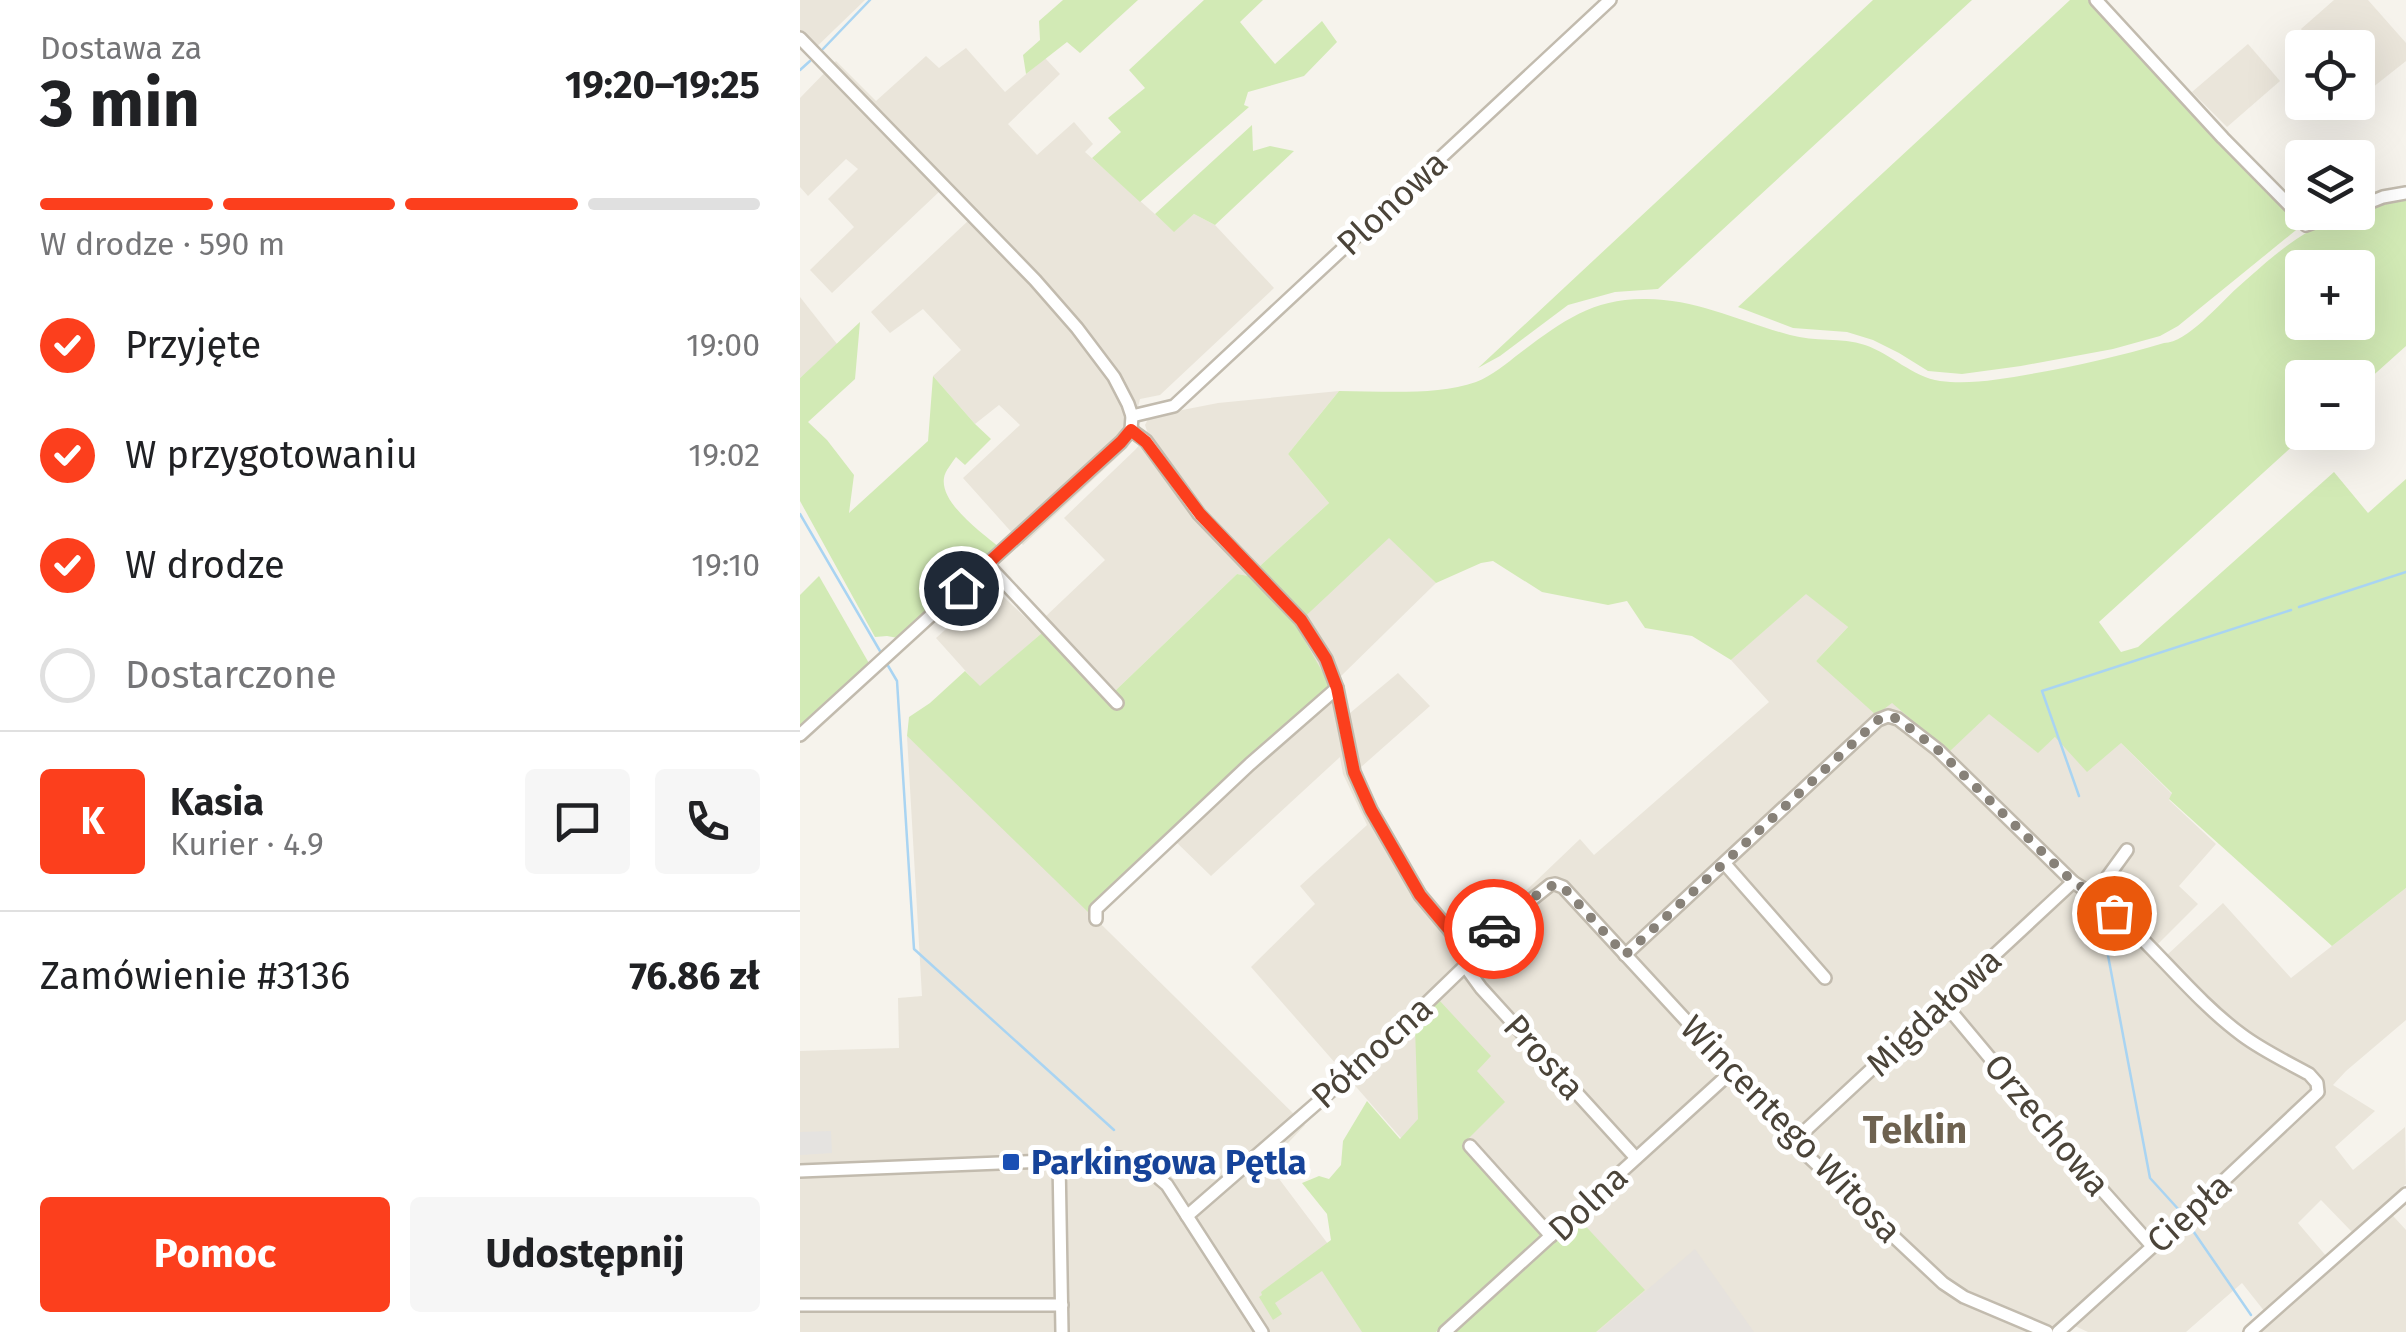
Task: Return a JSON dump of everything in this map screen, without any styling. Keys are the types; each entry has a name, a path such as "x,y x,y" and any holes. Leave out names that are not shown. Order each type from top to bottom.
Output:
{"street":[{"name":"Plonowa","path":"1132,423 1174,406 1610,0"},
{"path":"2096,0 2285,201"},
{"path":"800,38 1077,328 1114,377 1132,423 1200,514 1301,620 1326,659 1337,688 1354,772 1371,810 1420,895 1467,951 1464,966"},
{"path":"2375,200 2406,193"},
{"path":"802,728 1121,442 1132,423"},
{"path":"987,564 1117,703"},
{"path":"1096,919 1096,909 1337,688"},
{"path":"1625,955 1878,720 1888,716 1898,719 1938,750 2073,882 2092,893 2126,850"},
{"path":"1725,864 1825,978"},
{"name":"Migdałowa","path":"1793,1142 2073,882"},
{"name":"Wincentego Witosa","path":"1467,951 1532,898 1559,886 1717,1054 1730,1074 1793,1142 1943,1283 1964,1297 2047,1332"},
{"name":"Ciepła","path":"2058,1332 2318,1092 2310,1074 2242,1036 2092,893"},
{"name":"Prosta","path":"1464,966 1636,1158"},
{"name":"Północna","path":"1188,1216 1378,1050 1464,966"},
{"name":"Orzechowa","path":"1944,1003 2152,1246"},
{"name":"Dolna","path":"1445,1332 1730,1074"},
{"path":"1470,1146 1551,1236"},
{"path":"800,1171 1120,1158 1146,1167 1167,1185 1262,1332"},
{"path":"1059,1160 1062,1332"},
{"path":"2250,1332 2406,1194"},
{"path":"800,1305 1062,1304"}],"shaded area":[{"path":"800,0 865,0 807,56 800,50"},
{"path":"2334,0 2368,0 2406,43 2406,61 2375,86 2375,30 2301,29"},
{"path":"2248,44 2280,81 2227,127 2192,92"},
{"path":"966,48 1005,92 1045,58 1060,74 1008,124 1037,155 1074,122 1093,144 1085,152 1174,231 1194,214 1215,225 1274,288 1160,395 1140,399 1128,447 1023,545 963,478 1020,425 999,405 975,424 933,376 961,350 923,309 890,333 871,312 969,220 940,191 832,293 810,270 854,227 828,199 858,169 846,159 808,196 800,187 800,98 836,61 876,101 926,56 939,68"},
{"path":"800,297 837,344 800,378"},
{"path":"1339,391 1288,454 1329,503 1249,576 1237,574 1116,690 1045,617 1105,560 1064,518 1136,449 1148,434 1148,419 1218,403"},
{"path":"1389,537 1436,583 1339,678 1350,713 1398,673 1430,706 1360,768 1381,819 1441,913 1471,943 1580,839 1594,855 1769,702 1731,660 1806,593 1848,627 1816,661 1891,703 1989,713 2038,752 2055,737 2121,743 2172,794 2169,800 2216,844 2179,886 2198,904 2158,944 2167,955 2223,903 2291,978 2406,888 2406,1020 2333,1085 2375,1111 2335,1147 2353,1170 2405,1127 2406,1184 2352,1232 2321,1200 2298,1223 2327,1257 2384,1206 2406,1230 2406,1332 2243,1332 2265,1312 2242,1283 2186,1332 2088,1332 2075,1326 2068,1332 1571,1332 1251,967 1315,904 1300,886 1367,825 1343,774 1340,757 1211,876 1172,838 1295,625"},
{"path":"993,587 1042,633 980,687 936,638"},
{"path":"907,736 1305,1125 1268,1164 1394,1332 800,1332 800,1051 899,1048 898,998 922,996"},
{"path":"831,1131 832,1153 800,1155 800,1132"},
{"path":"1695,1249 1754,1332 1598,1332"}],"green space":[{"path":"1063,0 1138,0 1080,53 1067,42 1026,74 1023,55 1040,40 1039,21"},
{"path":"1204,0 1263,0 1240,22 1275,64 1322,21 1337,42 1304,76 1248,92 1244,105 1249,107 1140,202 1092,158 1121,132 1108,118 1145,88 1129,70"},
{"path":"1873,0 1972,0 1658,289 1615,292 1568,305 1478,368"},
{"path":"2070,0 2088,0 2285,204 2285,230 2296,230 2178,326 2160,336 2021,366 1962,374 1928,371 1873,340 1847,332 1793,328 1738,307"},
{"path":"1252,125 1253,151 1270,146 1294,151 1215,225 1194,214 1174,232 1155,214"},
{"path":"2406,196 2406,346 2375,374 2375,360 2285,360 2285,450 2288,450 2099,622 2121,652 2138,647 2334,472 2368,513 2406,479 2406,888 2332,946 2169,799 2172,793 2121,743 2087,772 2055,737 2038,753 1989,714 1949,752 1892,703 1876,715 1816,661 1848,627 1806,594 1731,660 1692,636 1645,628 1627,601 1608,605 1542,592 1493,561 1436,583 1389,538 1296,625 1331,687 1090,914 907,736 909,717 965,671 980,686 1042,633 1104,698 1116,690 1237,574 1249,576 1329,503 1288,454 1339,391 1426,391 1476,382 1577,315 1607,303 1643,299 1681,302 1790,335 1865,345 1940,381 1997,379 2082,364 2183,337 2279,252 2302,236 2313,230 2375,230 2375,206"},
{"path":"860,322 855,379 808,422 854,475 849,513 928,441 933,376 991,439 965,465 956,457 945,475 945,488 964,517 999,547 898,638 875,637 800,501 800,378"},
{"path":"819,576 870,665 800,729 800,595"},
{"path":"1439,1000 1491,1056 1477,1071 1505,1102 1462,1145 1539,1228 1539,1240 1436,1332 1362,1332 1322,1271 1275,1303 1282,1314 1273,1320 1259,1297 1261,1292 1331,1240 1327,1214 1302,1183 1319,1176 1329,1179 1341,1165 1343,1141 1367,1101 1400,1139 1418,1119 1415,1027"},
{"path":"1578,1218 1645,1290 1596,1332 1452,1332"}],"waterway":[{"path":"823,49 870,0"},
{"path":"800,70 810,61"},
{"path":"800,514 880,651"},
{"path":"2299,607 2406,572"},
{"path":"2079,796 2042,691 2291,610"},
{"path":"887,664 897,681 914,949 1114,1130"},
{"path":"2103,929 2150,1178 2180,1211"},
{"path":"2189,1225 2251,1315"}],"way so far":[{"path":"1494,929 1555,884 1563,887 1625,955 1878,720 1888,716 1898,719 1938,750 2073,882 2114,913"}],"place":[{"name":"Parkingowa Pętla","path":"1011,1162"}],"district":[{"name":"Teklin","path":"1915,1130"}],"route":[{"path":"961,588 1131,430 1146,442 1200,514 1301,620 1326,659 1337,688 1354,772 1420,895 1467,951 1494,929"}]}
